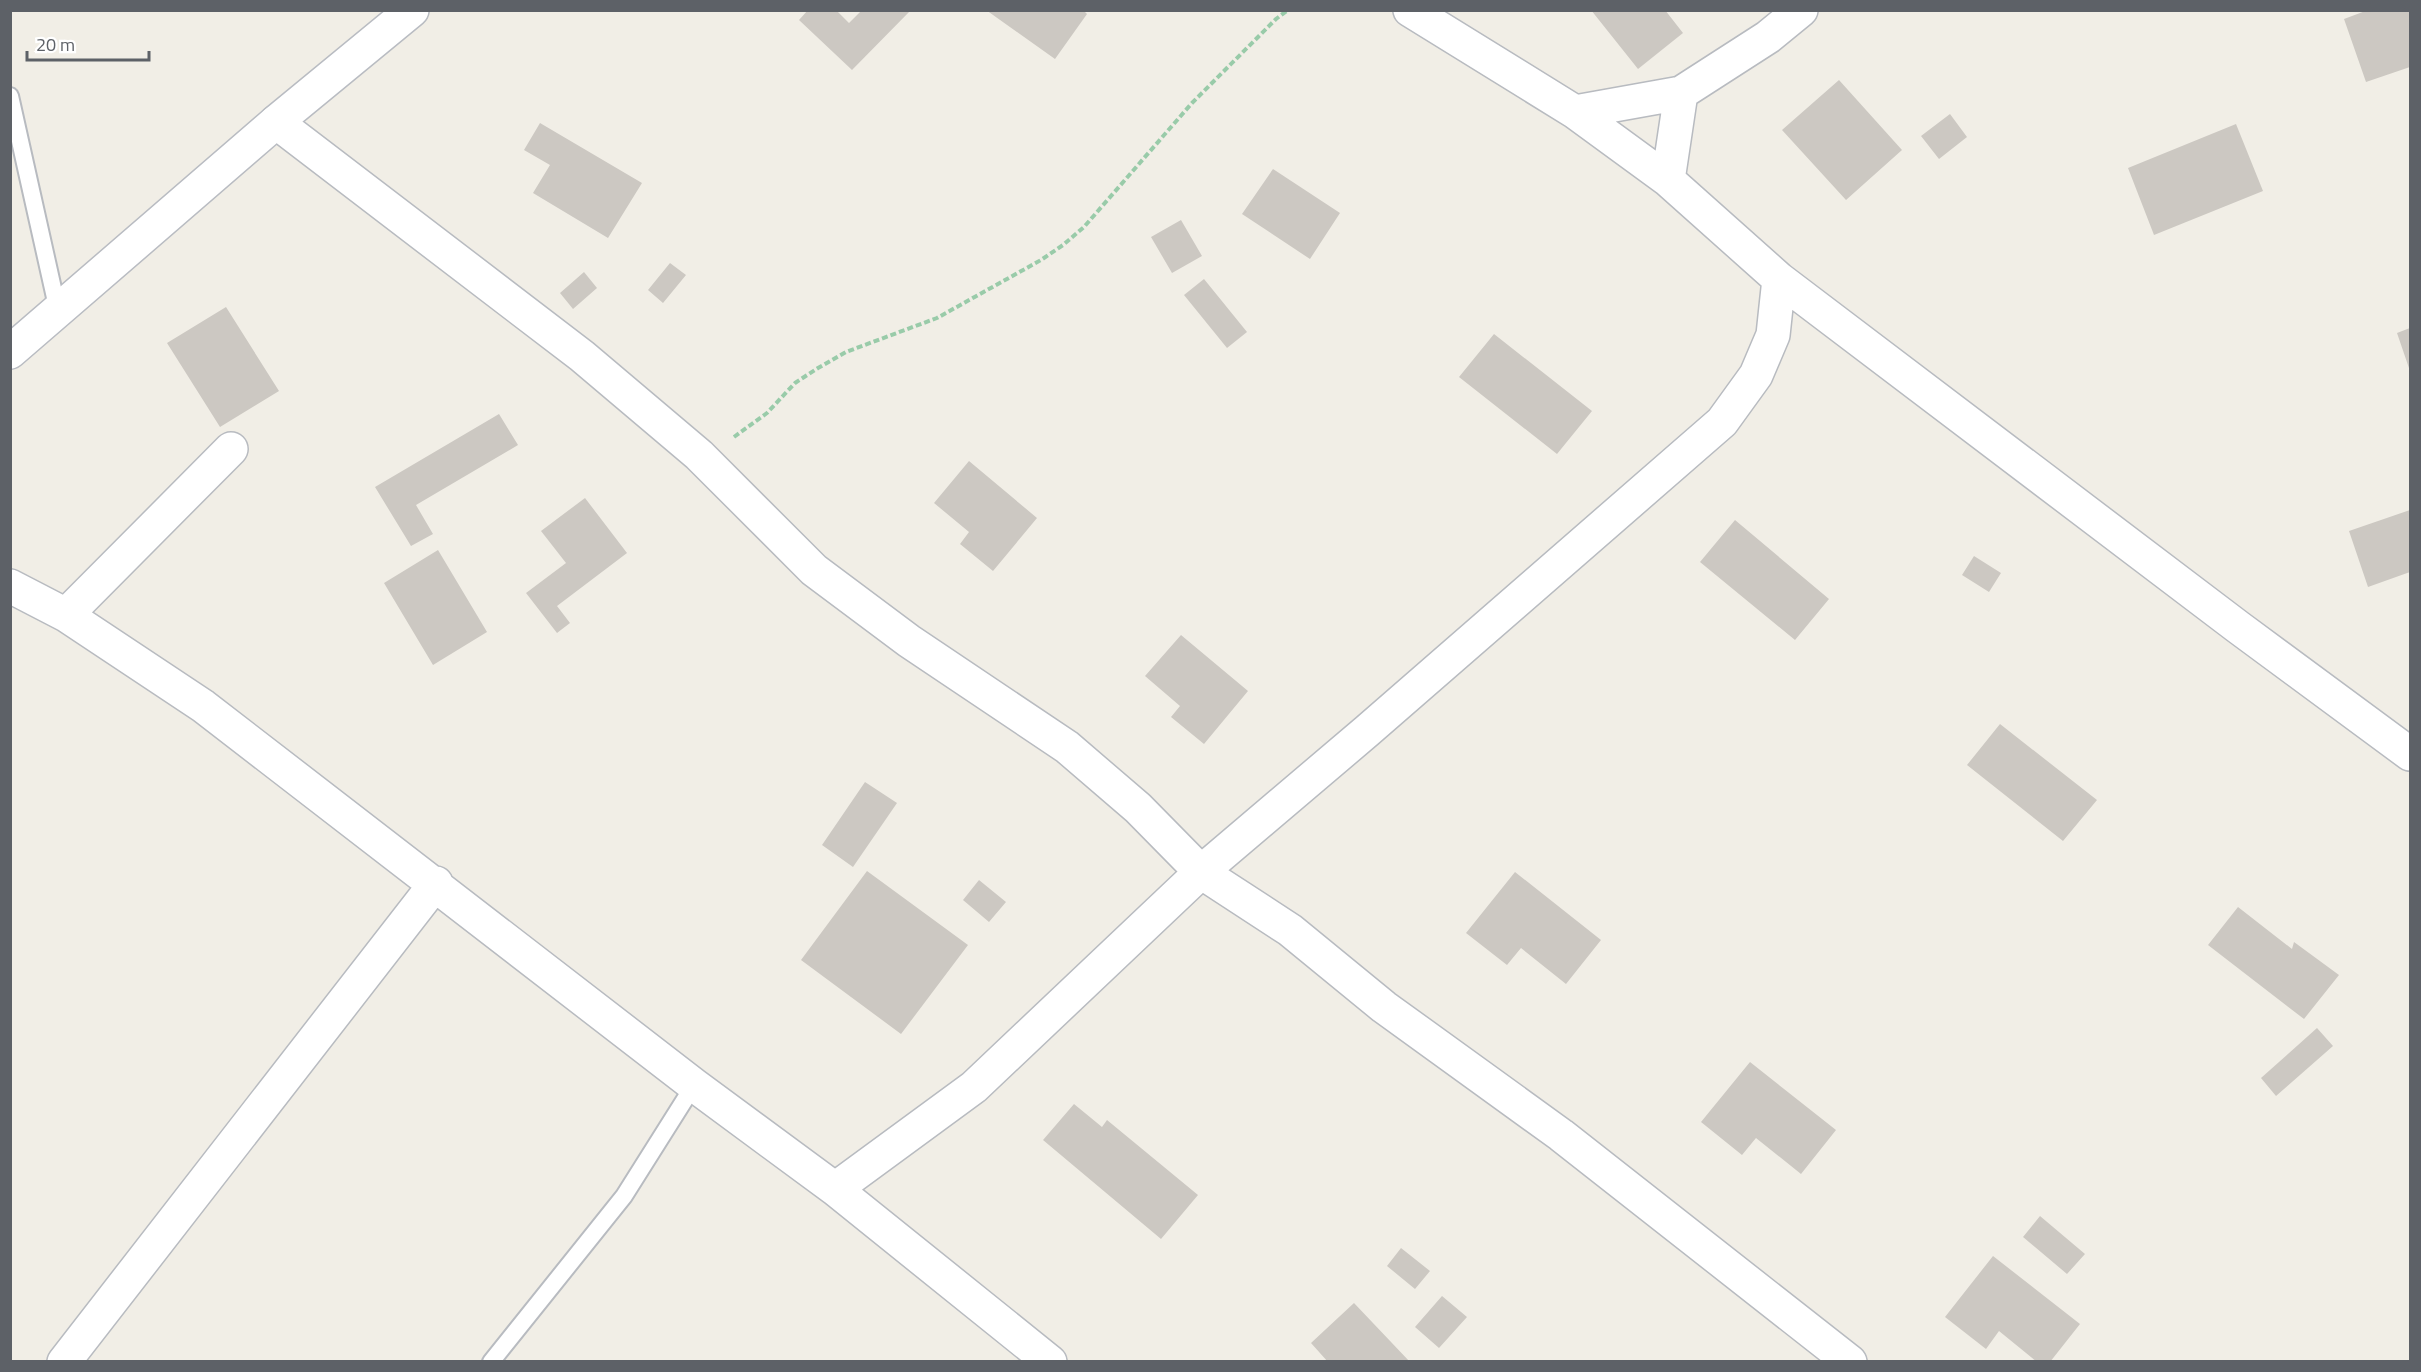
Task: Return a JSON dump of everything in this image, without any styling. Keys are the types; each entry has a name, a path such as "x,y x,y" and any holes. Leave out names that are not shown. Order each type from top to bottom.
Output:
{"street":[{"path":"10,352 276,122 412,10"},
{"path":"1410,10 1575,112 1668,180 1779,279 2238,627 2410,754"},
{"path":"1575,112 1681,93 1768,37 1801,10"},
{"path":"1668,180 1681,93"},
{"path":"276,122 511,300 699,455 814,570 909,641 1067,747 1138,808 1201,872 1290,930 1384,1006 1561,1135 1850,1362"},
{"path":"835,1189 974,1087 1201,872 1722,422 1756,375 1773,335 1779,279"},
{"path":"66,615 231,449"},
{"path":"10,586 66,615 203,706 436,883 694,1085 835,1189 1050,1362"},
{"path":"64,1362 436,883"}],"lane":[{"path":"10,96 58,311"},
{"path":"491,1362 624,1196 694,1085"}],"path":[{"path":"699,455 746,429 767,413 795,383 818,368 846,352 937,318 1041,260 1063,245 1091,219 1192,103 1276,19 1288,10"}],"building":[{"path":"808,10 836,10 849,23 862,10 911,10 852,70 799,20"},
{"path":"986,10 1083,10 1087,14 1055,59"},
{"path":"1591,10 1665,10 1683,33 1638,69"},
{"path":"2368,10 2410,10 2410,67 2366,82 2344,19"},
{"path":"1839,80 1902,150 1846,200 1782,130"},
{"path":"1950,114 1967,137 1939,159 1921,136"},
{"path":"540,123 642,183 608,238 533,193 550,165 524,150"},
{"path":"2236,124 2263,191 2154,235 2128,168"},
{"path":"1273,169 1340,213 1310,259 1242,214"},
{"path":"1181,220 1202,256 1172,273 1151,237"},
{"path":"670,263 686,275 663,303 648,290"},
{"path":"584,272 597,288 573,309 560,293"},
{"path":"1204,279 1247,332 1227,348 1184,295"},
{"path":"226,307 279,391 220,427 167,343"},
{"path":"2410,328 2410,371 2397,333"},
{"path":"1494,334 1592,411 1557,454 1459,377"},
{"path":"499,414 518,445 416,505 433,534 411,546 375,487"},
{"path":"969,461 1037,518 993,571 960,544 969,532 934,503"},
{"path":"585,498 627,553 557,606 570,623 557,633 526,593 566,563 541,531"},
{"path":"2410,510 2410,572 2368,587 2349,531"},
{"path":"1735,520 1829,599 1795,640 1700,562"},
{"path":"438,550 487,632 433,665 384,583"},
{"path":"1974,556 2001,573 1989,592 1962,575"},
{"path":"1181,635 1248,691 1204,744 1171,717 1180,706 1145,676"},
{"path":"2000,724 2097,800 2063,841 1967,765"},
{"path":"865,782 897,803 853,867 822,845"},
{"path":"867,871 968,945 901,1034 801,960"},
{"path":"1515,872 1601,940 1566,984 1521,948 1507,965 1466,933"},
{"path":"979,880 1006,902 989,922 963,900"},
{"path":"2238,907 2292,949 2294,942 2339,975 2304,1019 2208,945"},
{"path":"2317,1028 2333,1046 2276,1096 2261,1078"},
{"path":"1750,1062 1836,1130 1801,1174 1756,1138 1742,1155 1701,1122"},
{"path":"1074,1104 1102,1127 1107,1120 1198,1195 1161,1239 1043,1140"},
{"path":"2040,1216 2085,1254 2067,1274 2023,1237"},
{"path":"1401,1248 1430,1271 1415,1289 1387,1266"},
{"path":"1993,1256 2080,1324 2050,1362 2037,1362 1999,1331 1986,1349 1945,1317"},
{"path":"1442,1296 1467,1317 1439,1348 1415,1327"},
{"path":"1354,1303 1410,1362 1328,1362 1311,1343"}]}
